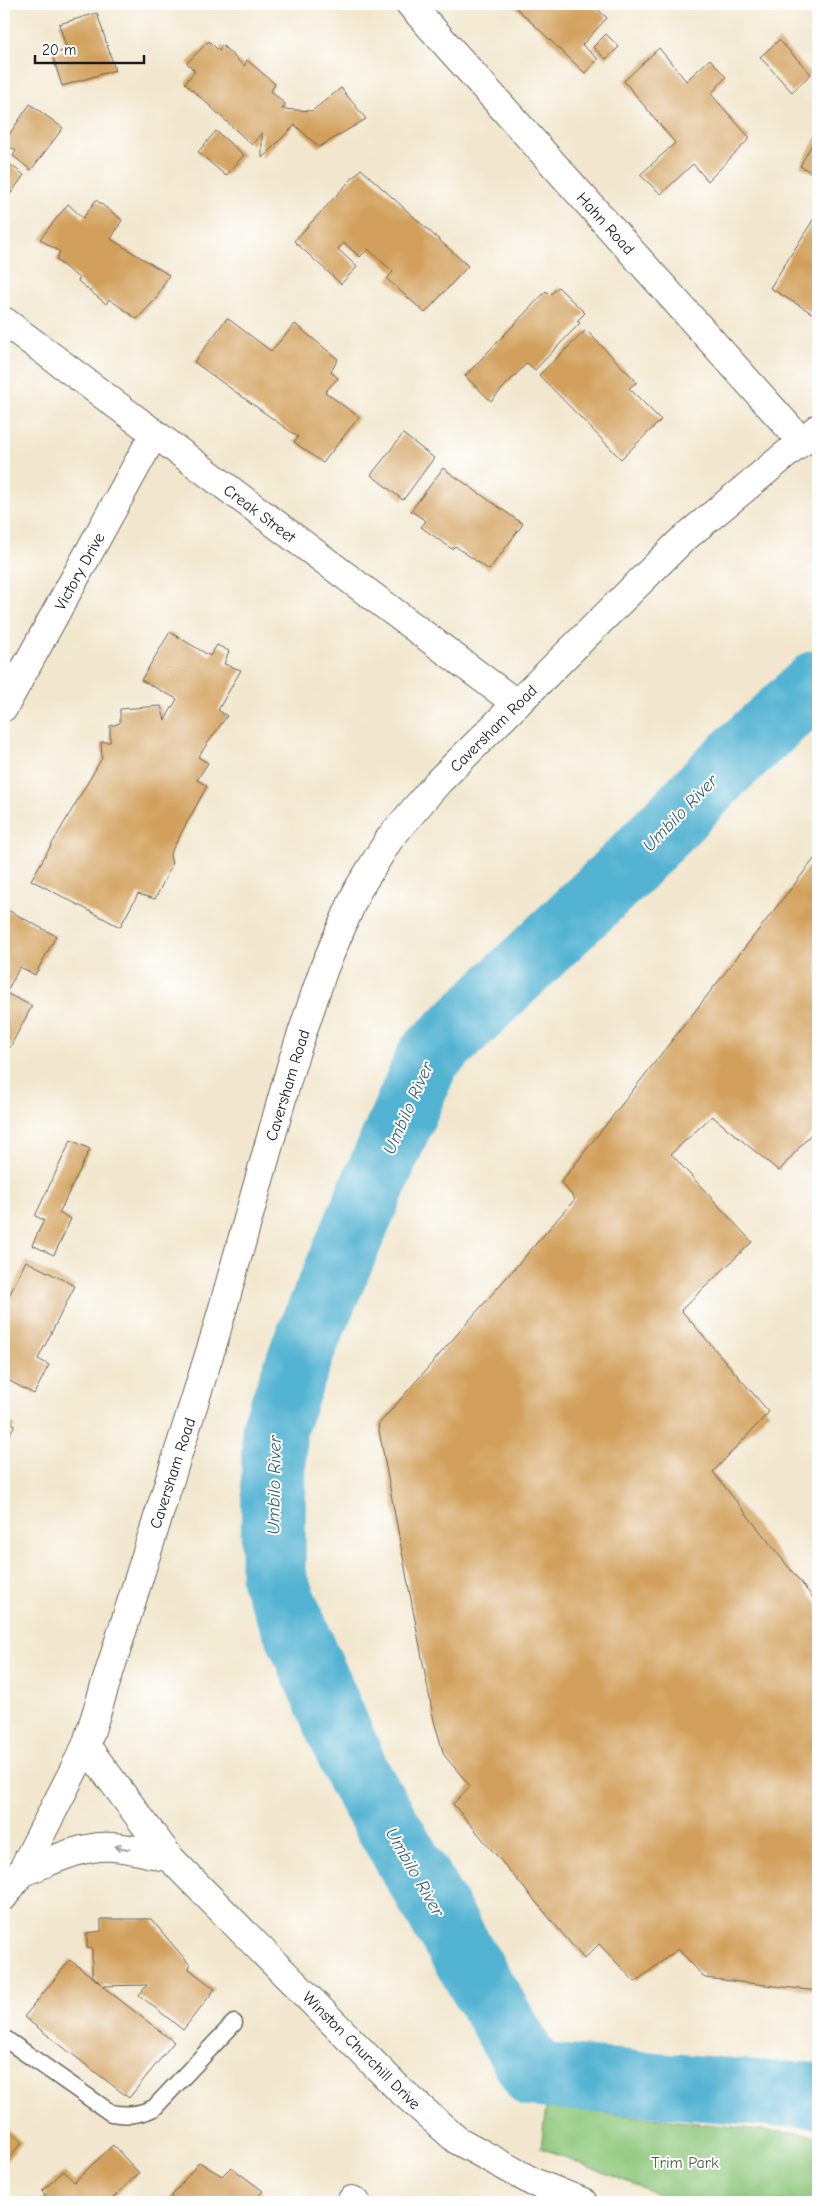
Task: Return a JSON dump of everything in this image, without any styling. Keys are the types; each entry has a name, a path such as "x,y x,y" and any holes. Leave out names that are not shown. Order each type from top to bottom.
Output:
{"street":[{"name":"Hahn Road","path":"410,4 810,435"},
{"name":"Creak Street","path":"4,322 517,704"},
{"name":"Victory Drive","path":"4,707 154,434"},
{"name":"Caversham Road","path":"4,1896 21,1873 86,1746 215,1336 292,1063 324,968 357,891 390,838 439,782 682,541 810,435"},
{"name":"Winston Churchill Drive","path":"86,1746 170,1858 399,2089 457,2140 533,2182 583,2202"},
{"path":"21,1873 77,1852 97,1848 112,1847 170,1858"}],"lane":[{"path":"4,2038 111,2113 126,2116 141,2114 154,2108 234,2023"}],"green space":[{"name":"Trim Park","path":"546,2107 818,2136 818,2202 678,2202 541,2148"}],"building":[{"path":"512,4 592,4 607,18 582,45 598,59 585,73"},
{"path":"97,13 115,70 62,86 52,54 67,50 59,24"},
{"path":"606,34 619,47 606,59 593,47"},
{"path":"779,40 811,74 792,92 760,57"},
{"path":"209,41 219,51 222,45 244,66 247,60 275,84 271,91 285,104 282,109 312,111 341,88 366,119 319,147 295,125 262,158 262,132 252,145 185,83 195,71 187,63"},
{"path":"659,48 686,81 710,59 726,77 711,94 750,138 708,181 693,164 661,194 640,175 675,143 624,81"},
{"path":"30,104 63,128 31,170 13,156 16,151 4,142"},
{"path":"216,131 244,155 226,176 198,152"},
{"path":"816,137 818,138 818,176 800,166"},
{"path":"4,160 24,175 4,203"},
{"path":"361,169 468,266 425,313 387,279 393,272 368,249 360,257 344,243 338,249 357,267 341,284 294,241"},
{"path":"96,200 122,220 111,239 169,275 155,300 137,319 109,299 106,304 78,281 79,278 56,260 60,252 40,239 68,204 83,218"},
{"path":"818,212 818,310 815,315 770,288"},
{"path":"558,287 585,313 577,321 580,323 535,370 527,363 491,401 465,376 546,291 550,295"},
{"path":"227,318 271,351 295,324 338,359 331,372 338,378 325,392 359,417 323,463 294,442 298,437 194,362"},
{"path":"586,330 637,382 629,388 661,420 621,459 539,375"},
{"path":"403,434 434,458 403,500 371,475"},
{"path":"443,468 523,524 489,570 455,546 452,549 421,527 426,521 411,511"},
{"path":"170,632 210,656 217,645 229,651 224,664 241,670 218,710 227,716 198,757 208,763 197,780 207,786 170,854 172,865 155,899 138,894 120,927 31,880 102,758 101,742 110,742 110,726 120,723 120,709 161,706 165,720 177,699 141,680"},
{"path":"818,854 818,1126 779,1171 712,1116 671,1154 752,1242 681,1310 769,1412 713,1472 818,1604 818,1991 705,1978 678,1949 635,1982 599,1944 584,1959 453,1804 470,1786 444,1755 434,1721 378,1425 575,1199 561,1182"},
{"path":"4,908 56,936 35,975 20,967 6,993 32,1006 9,1049 4,1047"},
{"path":"71,1140 90,1149 59,1213 71,1219 54,1255 32,1245 44,1220 35,1216"},
{"path":"26,1261 75,1286 38,1359 49,1365 34,1394 4,1378 4,1306"},
{"path":"4,1418 15,1425 4,1443"},
{"path":"101,1919 151,1919 190,1965 189,1969 215,1989 183,2030 139,1995 147,1985 102,1986 174,2042 129,2098 24,2017 70,1960 101,1984 92,1975 92,1949 87,1948 87,1933 101,1931"},
{"path":"4,2127 22,2142 4,2164"},
{"path":"113,2145 139,2173 109,2202 39,2202 46,2196 42,2191 64,2171 74,2182"},
{"path":"199,2162 222,2176 231,2167 263,2191 253,2202 167,2202"}],"waterway":[{"name":"Umbilo River","path":"818,682 725,767 629,866 428,1058 305,1344 274,1429 273,1577 358,1775 534,2075 775,2094 818,2095"}]}
